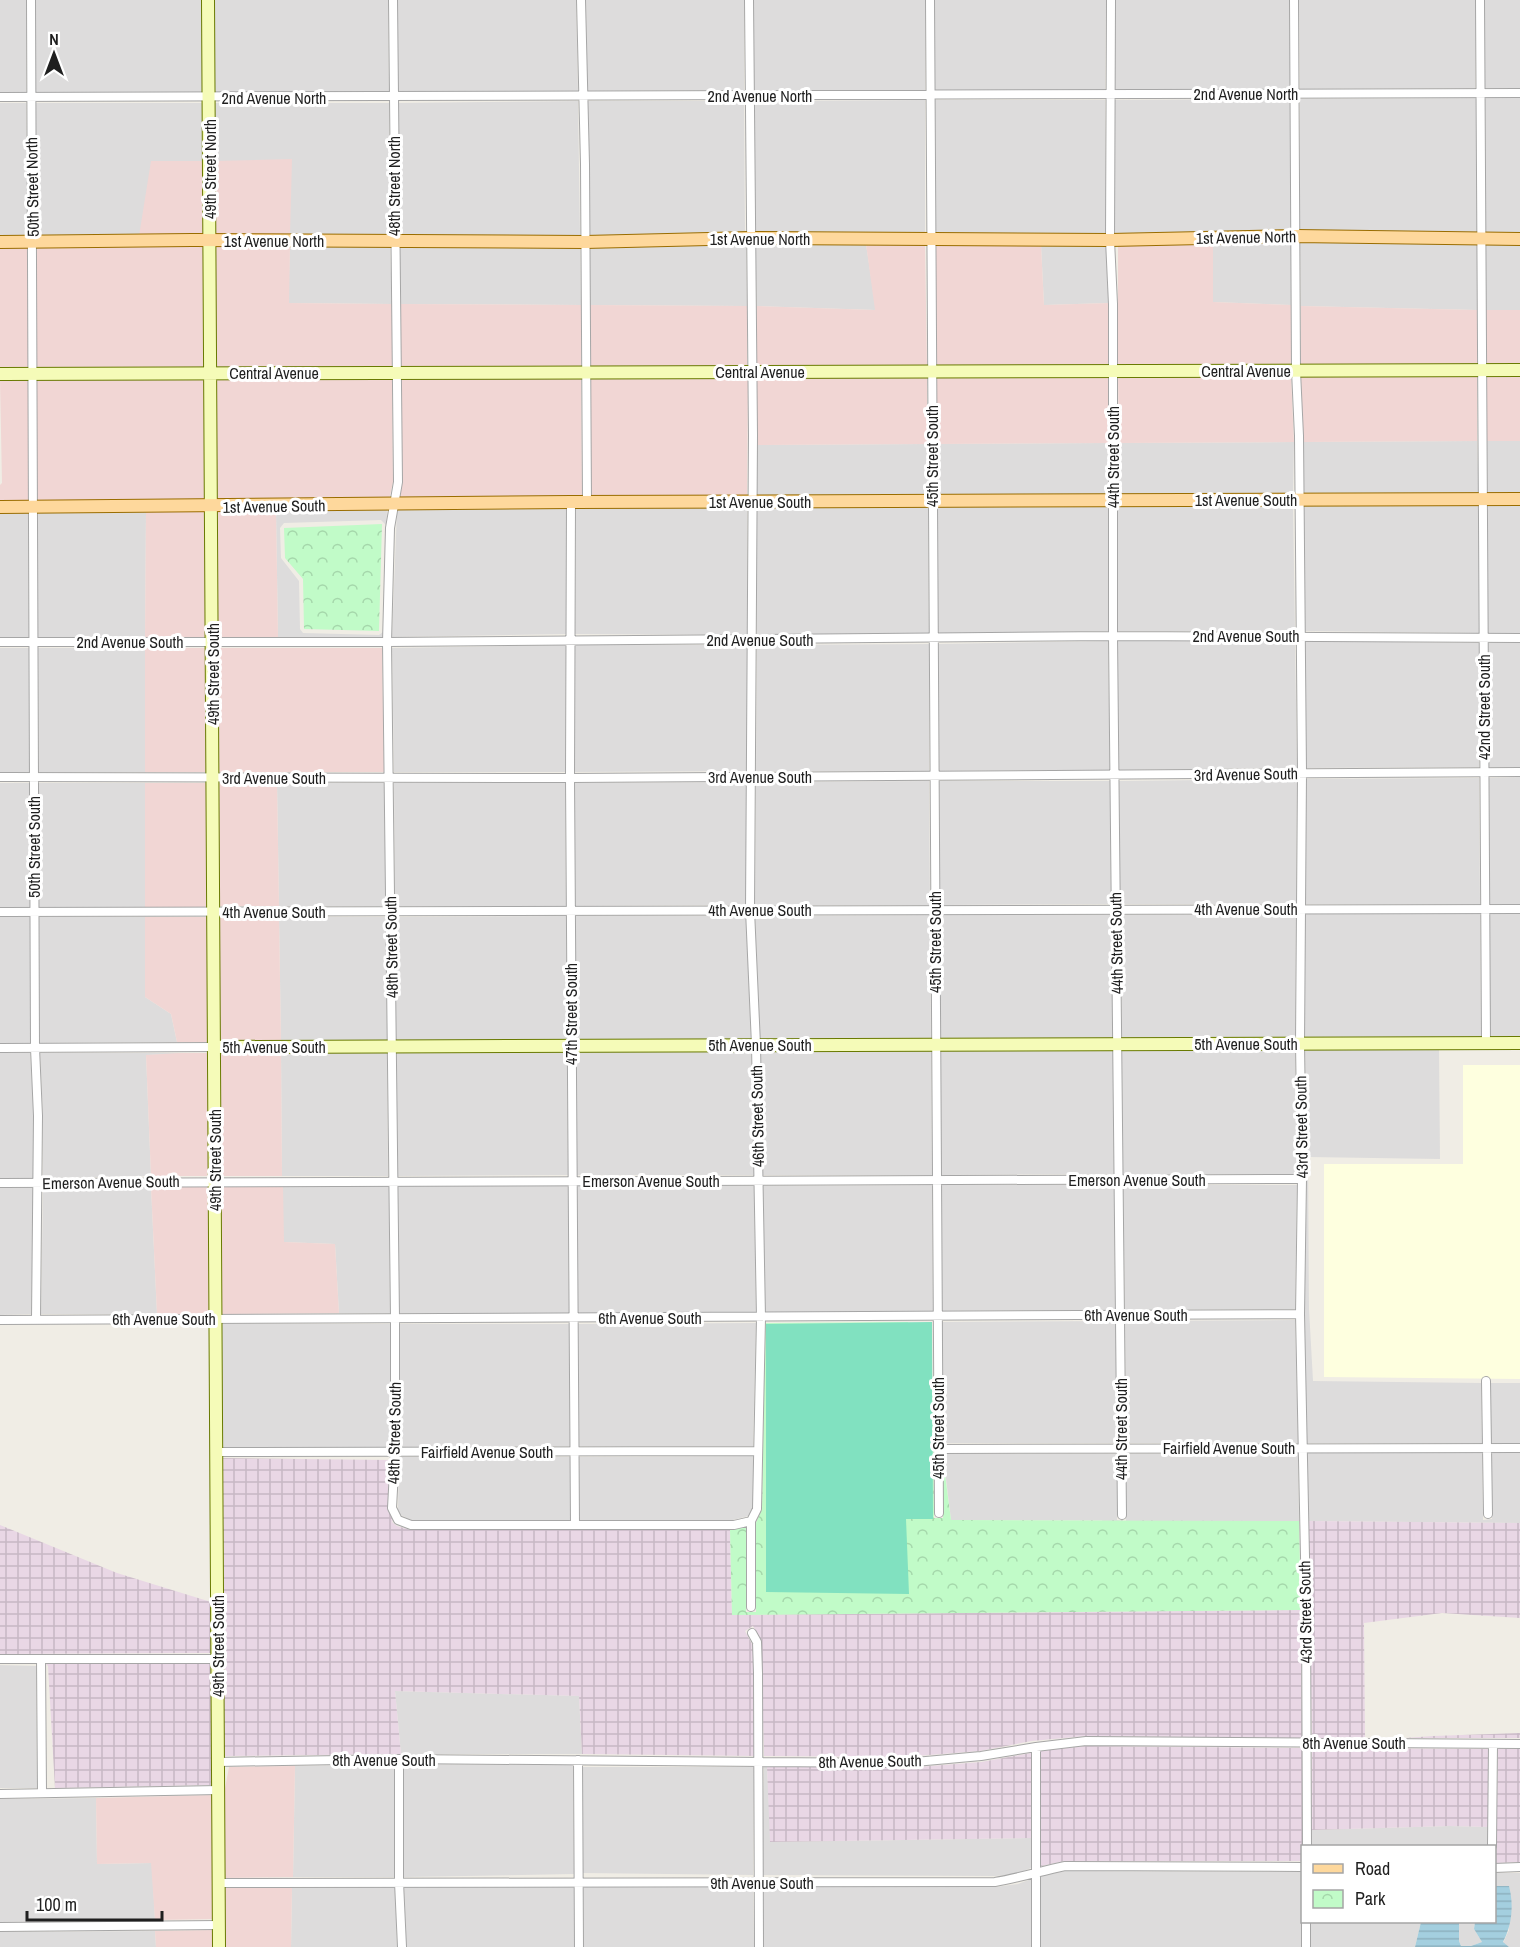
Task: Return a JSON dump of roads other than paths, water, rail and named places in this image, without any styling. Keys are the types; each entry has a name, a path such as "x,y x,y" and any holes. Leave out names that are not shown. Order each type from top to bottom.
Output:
{"main road":[{"name":"49th Street North","path":"208,0 211,374"},
{"name":"1st Avenue North","path":"0,242 210,240 585,242 750,238 1110,240 1296,236 1520,239"},
{"name":"Central Avenue","path":"0,375 1520,370"},
{"name":"49th Street South","path":"211,374 219,1947"},
{"name":"1st Avenue South","path":"0,507 212,507 571,502 1520,500"},
{"name":"5th Avenue South","path":"215,1047 1520,1042"}],"street":[{"name":"50th Street North","path":"31,0 32,374"},
{"name":"48th Street North","path":"393,0 397,373"},
{"path":"581,0 587,502"},
{"name":"46th Street South","path":"749,0 752,372 750,910 756,1045 760,1318 757,1509 751,1521 751,1607"},
{"name":"45th Street South","path":"930,0 939,1513"},
{"name":"44th Street South","path":"1111,0 1110,240 1113,304 1114,775 1122,1515"},
{"name":"43rd Street South","path":"1294,0 1296,371 1299,436 1302,773 1300,1314 1307,1845"},
{"name":"42nd Street South","path":"1480,0 1486,1043"},
{"name":"2nd Avenue North","path":"0,97 394,98 1520,93"},
{"name":"48th Street South","path":"397,373 398,482 393,505 387,642 394,1318 392,1508 398,1520 411,1525 575,1525"},
{"name":"50th Street South","path":"32,374 35,1048 38,1116 36,1319"},
{"name":"47th Street South","path":"571,502 570,778 575,1525"},
{"name":"2nd Avenue South","path":"0,642 387,642 1113,636 1520,638"},
{"name":"3rd Avenue South","path":"0,777 570,778 1520,772"},
{"name":"4th Avenue South","path":"0,912 1520,909"},
{"name":"5th Avenue South","path":"0,1048 215,1047"},
{"name":"Emerson Avenue South","path":"0,1183 1302,1179"},
{"name":"6th Avenue South","path":"0,1320 1300,1314"},
{"path":"1486,1381 1488,1515"},
{"name":"Fairfield Avenue South","path":"938,1449 1520,1448"},
{"name":"Fairfield Avenue South","path":"217,1452 757,1451"},
{"path":"575,1525 734,1525 751,1521"},
{"path":"752,1633 757,1642 759,1947"},
{"path":"0,1659 218,1659"},
{"path":"41,1659 42,1793"},
{"name":"8th Avenue South","path":"218,1762 399,1759 904,1762 981,1756 1086,1741 1520,1744"},
{"path":"1492,1845 1493,1744"},
{"path":"1035,1947 1036,1747"},
{"path":"399,1759 399,1882 402,1947"},
{"path":"578,1760 579,1947"},
{"path":"0,1794 219,1790"},
{"name":"9th Avenue South","path":"219,1883 995,1881 1017,1879 1065,1866 1301,1867"},
{"path":"1496,1868 1520,1868"},
{"path":"1306,1923 1306,1947"},
{"path":"0,1927 219,1925"}],"water":[{"path":"1496,1886 1509,1886 1511,1915 1503,1942 1509,1947 1415,1947 1421,1923 1459,1923 1461,1946 1471,1946 1482,1942 1474,1929 1475,1923 1496,1923"}]}
